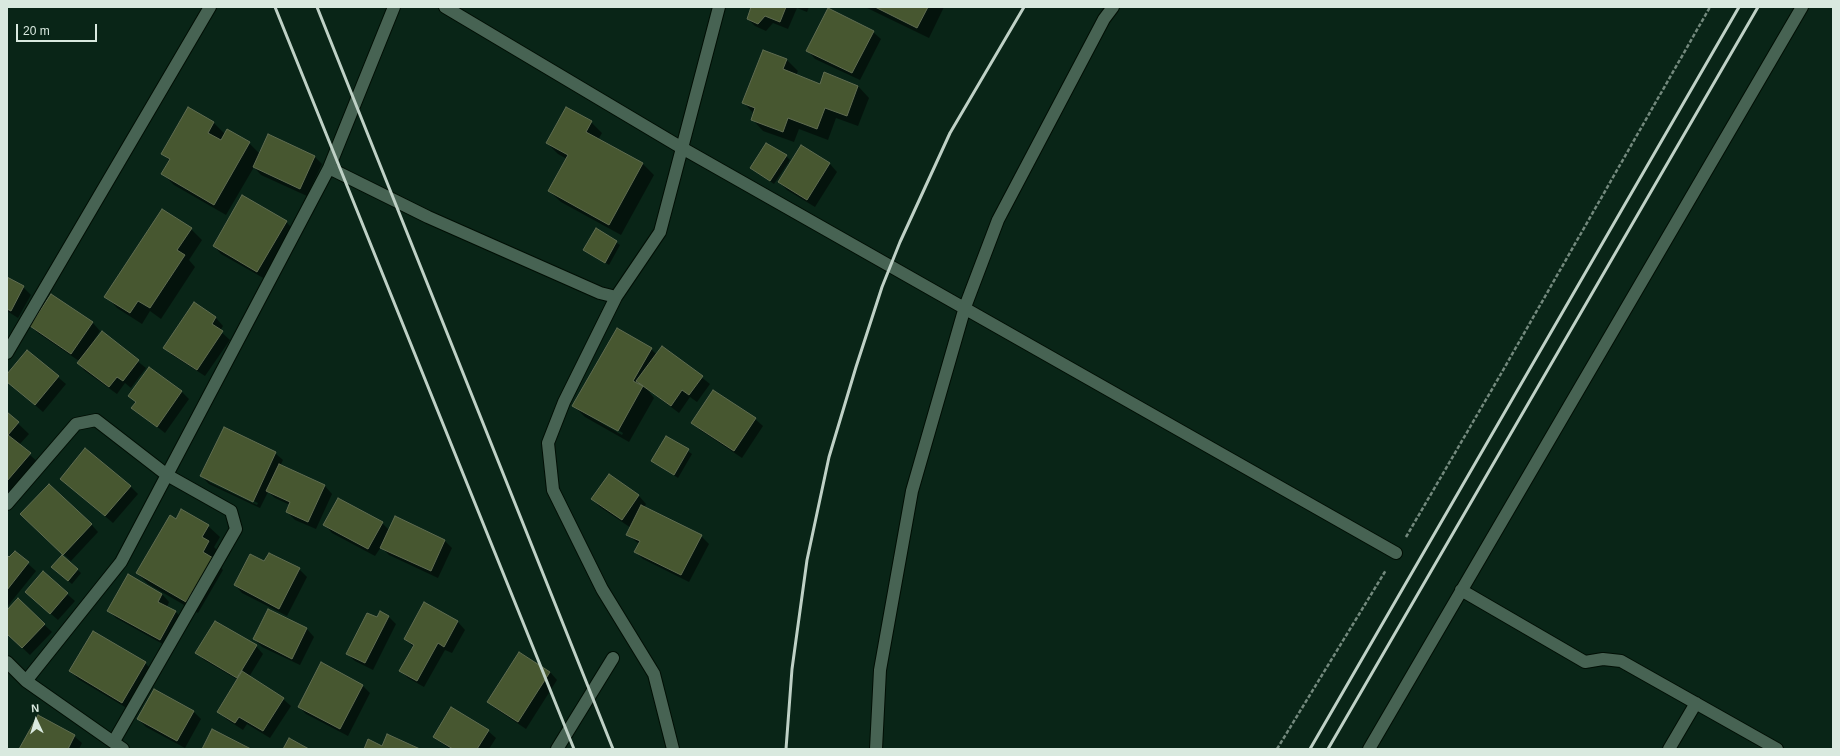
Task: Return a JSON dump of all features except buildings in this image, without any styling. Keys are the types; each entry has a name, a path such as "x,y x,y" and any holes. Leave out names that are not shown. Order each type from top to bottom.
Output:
{"street":[{"path":"7,353 210,7"},
{"path":"26,681 121,562 329,168 394,7"},
{"path":"445,7 682,148 965,307 1396,553"},
{"path":"673,749 654,674 602,588 553,490 548,442 564,402 616,297 660,232 719,7"},
{"path":"876,749 880,670 912,491 965,307 998,220 1104,19 1113,7"},
{"path":"1369,749 1460,590 1802,7"},
{"path":"329,168 428,217 600,293 616,297"},
{"path":"7,504 76,424 96,420 167,475 232,511 236,529 119,745 26,681 7,662"},
{"path":"1460,590 1585,662 1603,659 1622,661 1776,749"},
{"path":"557,749 613,658"},
{"path":"1670,749 1696,703"}],"path":[{"path":"1277,749 1396,553 1498,379 1710,7"}],"railway":[{"path":"275,7 574,749"},
{"path":"317,7 613,749"},
{"path":"786,749 792,669 807,560 829,457 856,367 882,287 900,242 950,133 1024,7"},
{"path":"1310,749 1739,7"},
{"path":"1328,749 1758,7"}]}
